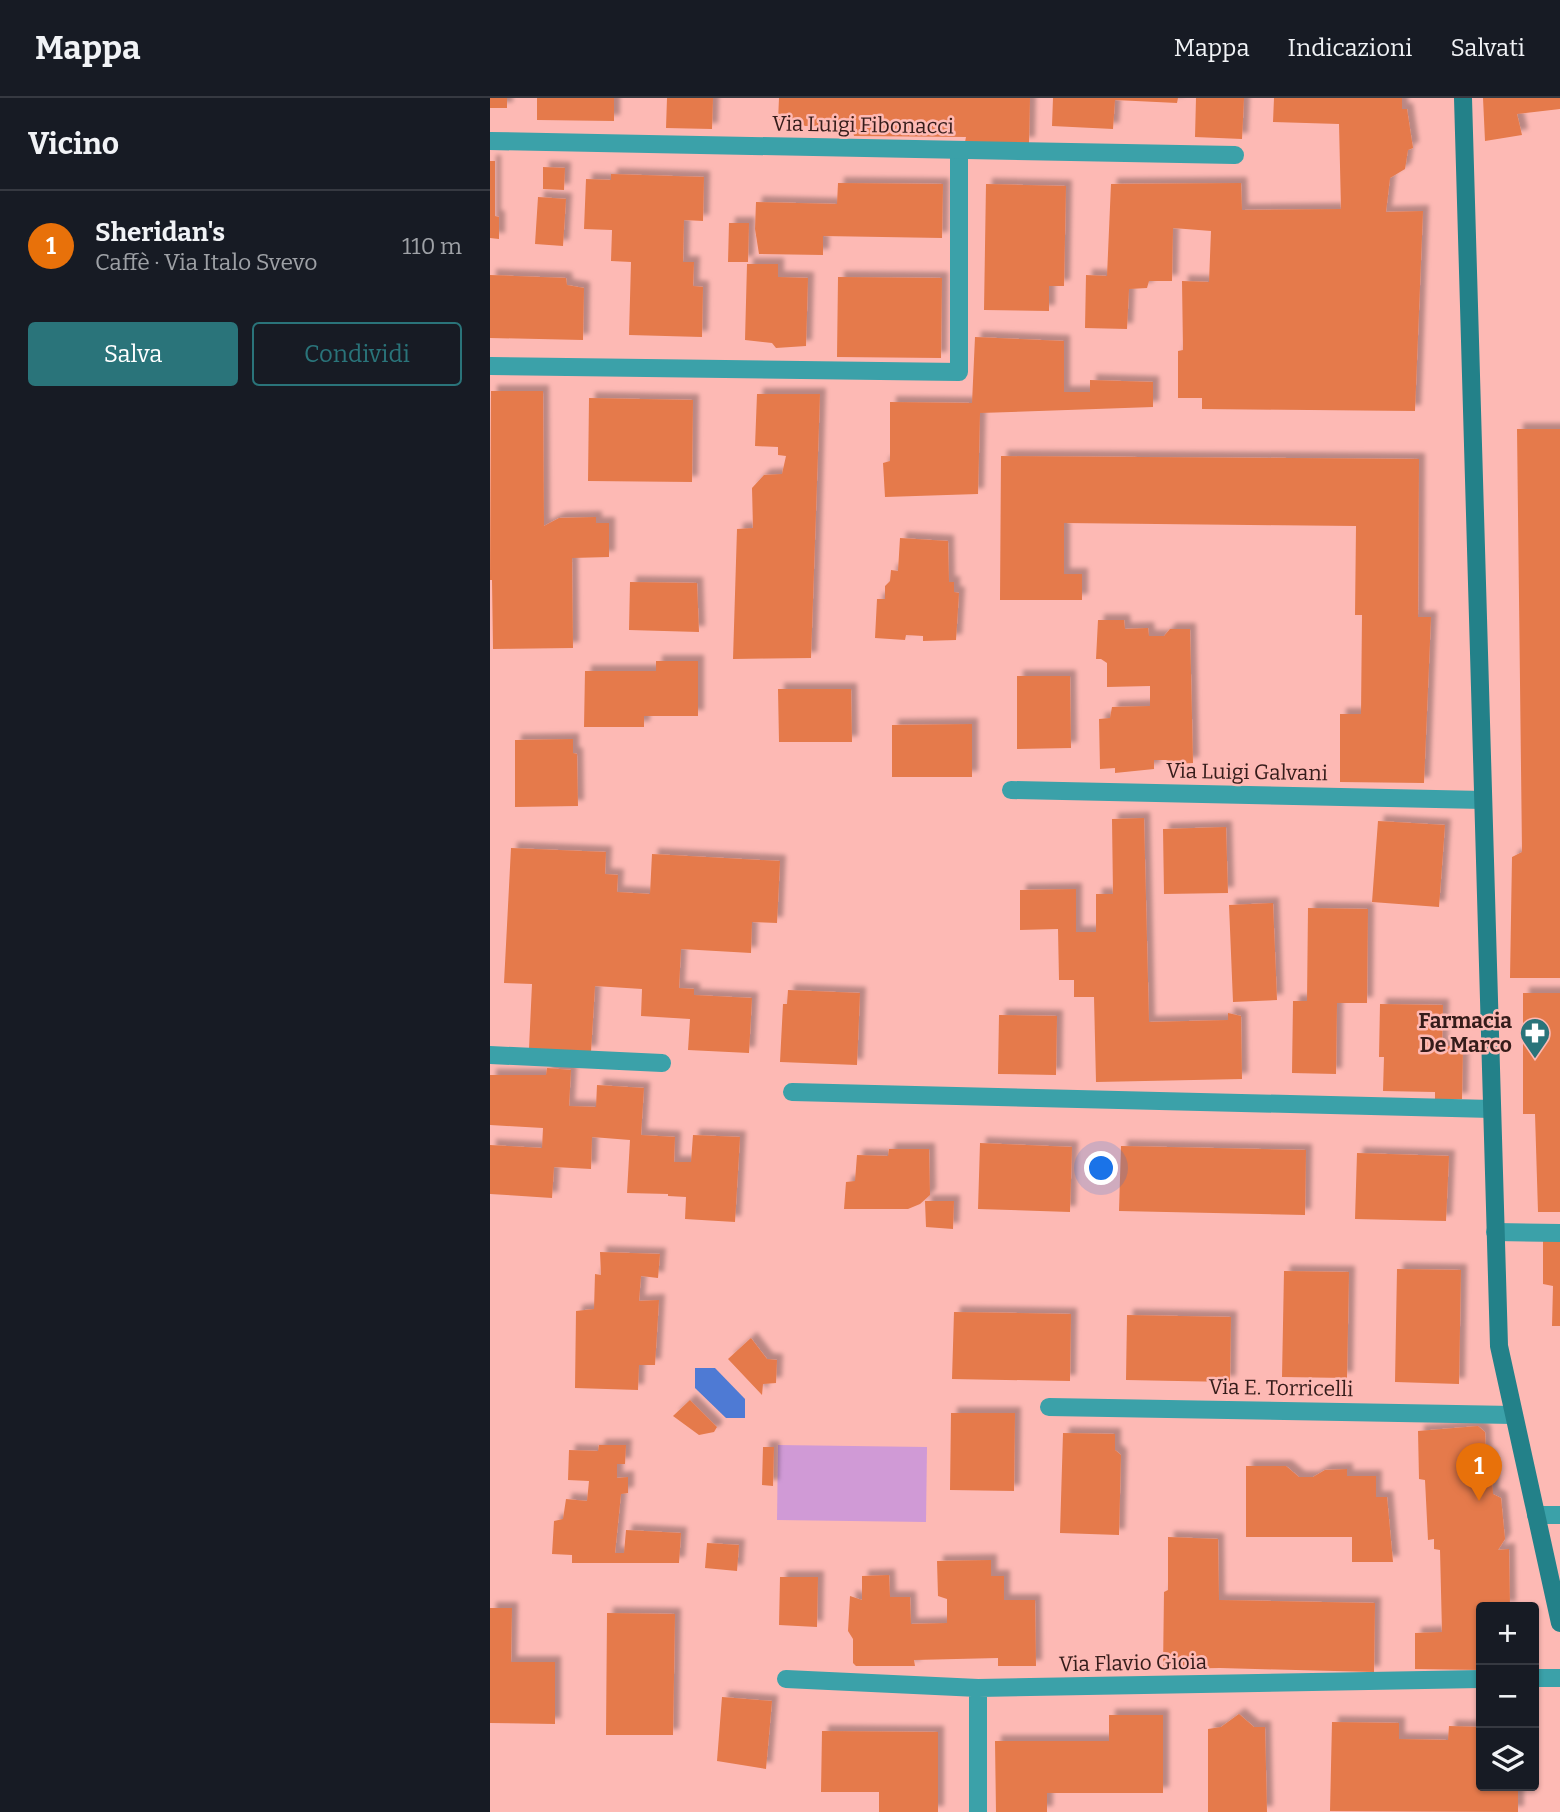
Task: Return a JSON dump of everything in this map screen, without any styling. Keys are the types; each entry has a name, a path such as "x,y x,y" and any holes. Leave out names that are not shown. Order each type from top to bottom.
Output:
{"main road":[{"path":"1463,98 1499,1346 1560,1623"}],"street":[{"name":"Via Luigi Fibonacci","path":"490,141 1235,155"},
{"path":"490,366 959,372 959,150"},
{"name":"Via Luigi Galvani","path":"1010,790 1483,800"},
{"path":"490,1055 662,1063"},
{"path":"792,1092 1492,1109"},
{"path":"1494,1232 1560,1233"},
{"name":"Via E. Torricelli","path":"1049,1407 1513,1415"},
{"path":"1536,1515 1560,1515"},
{"path":"1539,1678 1560,1678"},
{"name":"Via Flavio Gioia","path":"786,1679 978,1688 1476,1679"},
{"path":"978,1688 978,1812"}],"shaded area":[{"path":"778,1445 927,1447 926,1522 777,1520"}],"water":[{"path":"695,1368 715,1368 745,1399 745,1418 726,1418 695,1388"}],"building":[{"path":"490,98 507,98 507,108 490,108"},
{"path":"537,98 614,98 614,121 537,120"},
{"path":"667,98 713,98 712,129 666,128"},
{"path":"779,98 1030,98 1029,143 965,142 966,137 854,136 852,126 805,126 797,120 778,121"},
{"path":"1053,98 1178,98 1177,103 1115,100 1113,129 1052,126"},
{"path":"1196,98 1244,98 1242,139 1195,137"},
{"path":"1274,98 1402,98 1402,109 1407,109 1413,148 1408,150 1405,169 1390,178 1386,212 1423,211 1415,411 1202,409 1202,398 1178,398 1178,351 1183,350 1182,281 1209,282 1211,231 1173,228 1172,281 1149,281 1147,288 1129,289 1127,329 1085,328 1086,275 1107,276 1111,184 1241,183 1242,210 1341,209 1339,124 1273,122"},
{"path":"1483,98 1560,98 1560,109 1517,114 1522,135 1485,141"},
{"path":"490,161 495,161 495,216 499,217 499,239 490,238"},
{"path":"543,167 565,168 564,190 543,189"},
{"path":"611,174 704,177 703,221 684,220 683,262 694,262 693,286 703,287 702,337 629,335 631,262 611,261 612,230 584,229 586,179 611,180"},
{"path":"838,183 943,184 942,238 823,236 823,255 759,254 755,229 756,202 837,204"},
{"path":"986,184 1066,186 1064,286 1049,286 1049,311 984,310"},
{"path":"538,197 566,199 563,246 535,244"},
{"path":"729,223 749,223 748,262 728,262"},
{"path":"747,264 778,264 778,277 808,278 806,346 776,348 772,343 745,340"},
{"path":"490,275 566,278 567,285 584,288 583,340 490,338"},
{"path":"838,277 942,278 941,358 837,357"},
{"path":"975,337 1064,341 1064,392 1090,392 1090,380 1153,382 1153,407 980,413 978,494 885,497 883,463 890,461 890,402 972,403"},
{"path":"491,391 543,391 544,526 559,518 596,517 596,523 609,523 609,557 572,558 573,648 493,649 490,580"},
{"path":"757,394 820,394 811,658 733,659 737,529 753,528 752,488 764,475 782,474 786,456 778,455 778,447 755,446"},
{"path":"589,398 693,400 692,482 588,481"},
{"path":"1517,429 1560,429 1560,978 1510,978 1512,857 1522,852"},
{"path":"1001,456 1419,459 1418,617 1431,617 1424,783 1340,782 1340,714 1361,714 1362,615 1355,615 1356,526 1064,523 1064,574 1082,574 1082,600 1000,600"},
{"path":"900,538 948,541 949,582 954,582 954,592 959,593 956,640 923,641 923,636 906,635 905,640 875,638 877,599 885,599 885,586 890,581 891,570 898,571"},
{"path":"630,582 697,583 699,632 629,630"},
{"path":"1098,620 1124,620 1125,629 1148,628 1149,636 1164,636 1170,629 1190,629 1193,763 1174,764 1166,760 1154,760 1154,769 1115,773 1115,768 1100,769 1099,719 1110,718 1112,707 1150,706 1150,686 1107,687 1107,663 1096,659"},
{"path":"656,661 698,661 698,716 644,716 644,727 584,727 585,671 656,671"},
{"path":"1017,676 1070,676 1071,748 1017,749"},
{"path":"778,689 851,689 852,742 779,742"},
{"path":"972,724 972,777 892,777 892,725"},
{"path":"573,739 573,753 577,754 578,806 515,807 515,740"},
{"path":"1144,818 1149,1022 1228,1020 1228,1013 1241,1016 1242,1079 1096,1082 1094,997 1074,997 1074,980 1059,980 1058,929 1020,930 1020,890 1076,889 1076,932 1096,932 1096,894 1113,894 1112,819"},
{"path":"1378,821 1445,825 1439,907 1372,902"},
{"path":"1226,827 1228,893 1164,894 1163,829"},
{"path":"511,848 606,852 605,874 618,875 617,892 650,894 652,854 780,861 777,923 752,922 751,953 681,949 679,988 694,989 694,995 752,998 749,1053 688,1050 690,1019 641,1016 642,989 595,986 591,1052 529,1049 532,984 504,983"},
{"path":"1273,903 1277,1000 1233,1002 1229,905"},
{"path":"1308,908 1368,909 1367,1003 1337,1003 1336,1074 1292,1073 1293,1001 1307,1001"},
{"path":"788,990 860,993 857,1065 780,1062 783,1004 787,1004"},
{"path":"1523,993 1560,993 1560,1212 1538,1212 1535,1114 1523,1114"},
{"path":"1380,1004 1443,1005 1442,1046 1463,1046 1462,1099 1435,1099 1435,1092 1383,1091 1384,1057 1379,1057"},
{"path":"999,1015 1057,1016 1056,1075 998,1074"},
{"path":"547,1068 571,1070 569,1106 596,1107 597,1085 644,1088 641,1135 675,1137 674,1162 691,1162 693,1135 740,1137 735,1222 685,1219 686,1197 627,1193 630,1140 592,1137 591,1169 554,1167 552,1198 490,1194 490,1145 542,1148 543,1128 490,1125 490,1075 546,1075"},
{"path":"980,1143 1072,1147 1070,1212 978,1209"},
{"path":"1121,1146 1306,1150 1305,1215 1119,1211"},
{"path":"889,1149 929,1149 930,1195 920,1204 908,1209 844,1209 846,1182 855,1181 857,1155 888,1156"},
{"path":"1357,1153 1449,1156 1446,1221 1355,1219"},
{"path":"925,1201 954,1201 953,1229 926,1227"},
{"path":"1543,1238 1560,1238 1560,1326 1552,1326 1553,1286 1543,1284"},
{"path":"600,1252 660,1254 658,1278 641,1276 639,1301 659,1300 655,1365 639,1365 638,1390 575,1388 576,1311 594,1309 595,1274 601,1275"},
{"path":"1397,1269 1461,1270 1459,1384 1395,1382"},
{"path":"1284,1271 1349,1272 1347,1378 1282,1377"},
{"path":"954,1312 1071,1314 1070,1381 952,1379"},
{"path":"1127,1315 1231,1317 1230,1382 1126,1380"},
{"path":"751,1338 767,1359 777,1360 776,1383 763,1384 762,1395 728,1359"},
{"path":"690,1400 717,1427 714,1432 699,1435 673,1416"},
{"path":"951,1413 1015,1413 1014,1491 950,1490"},
{"path":"1478,1426 1485,1432 1486,1453 1491,1457 1493,1494 1501,1498 1505,1539 1498,1550 1509,1549 1510,1602 1476,1602 1476,1670 1415,1669 1415,1633 1442,1632 1440,1550 1434,1549 1434,1539 1428,1540 1425,1480 1419,1479 1418,1431"},
{"path":"1063,1433 1115,1434 1115,1450 1121,1455 1119,1535 1060,1533"},
{"path":"599,1445 626,1445 625,1464 617,1464 617,1478 628,1477 628,1493 621,1494 615,1553 624,1553 626,1530 681,1533 679,1563 572,1563 572,1555 552,1554 554,1521 563,1519 566,1499 587,1501 589,1481 568,1480 569,1450 598,1451"},
{"path":"763,1447 774,1447 773,1486 762,1485"},
{"path":"1246,1466 1286,1466 1299,1477 1313,1477 1325,1470 1347,1469 1347,1476 1376,1476 1376,1497 1387,1497 1393,1562 1352,1562 1352,1537 1246,1537"},
{"path":"1168,1537 1218,1539 1219,1600 1375,1603 1374,1672 1163,1669"},
{"path":"707,1543 739,1545 737,1571 705,1568"},
{"path":"991,1560 991,1576 1004,1576 1004,1600 1035,1600 1036,1666 998,1666 998,1658 914,1660 915,1666 856,1666 853,1663 853,1639 848,1631 850,1596 862,1600 862,1576 889,1575 890,1597 910,1597 911,1624 947,1623 947,1599 938,1596 937,1561"},
{"path":"780,1577 818,1577 817,1627 779,1625"},
{"path":"490,1608 512,1608 511,1662 555,1662 555,1724 490,1723"},
{"path":"607,1613 675,1614 673,1735 606,1735"},
{"path":"722,1697 772,1701 766,1769 717,1761"},
{"path":"1239,1714 1254,1727 1265,1727 1267,1812 1208,1812 1208,1729 1221,1727"},
{"path":"1109,1715 1163,1715 1163,1793 1047,1793 1047,1812 996,1812 995,1741 1109,1741"},
{"path":"1332,1722 1399,1723 1399,1739 1448,1740 1449,1726 1476,1727 1476,1791 1518,1791 1518,1812 1330,1811"},
{"path":"822,1731 938,1732 938,1812 879,1812 879,1792 821,1792"}],"place":[{"name":"Farmacia De Marco","path":"1535,1060"},
{"name":"Sheridan's","path":"1479,1501"}]}
